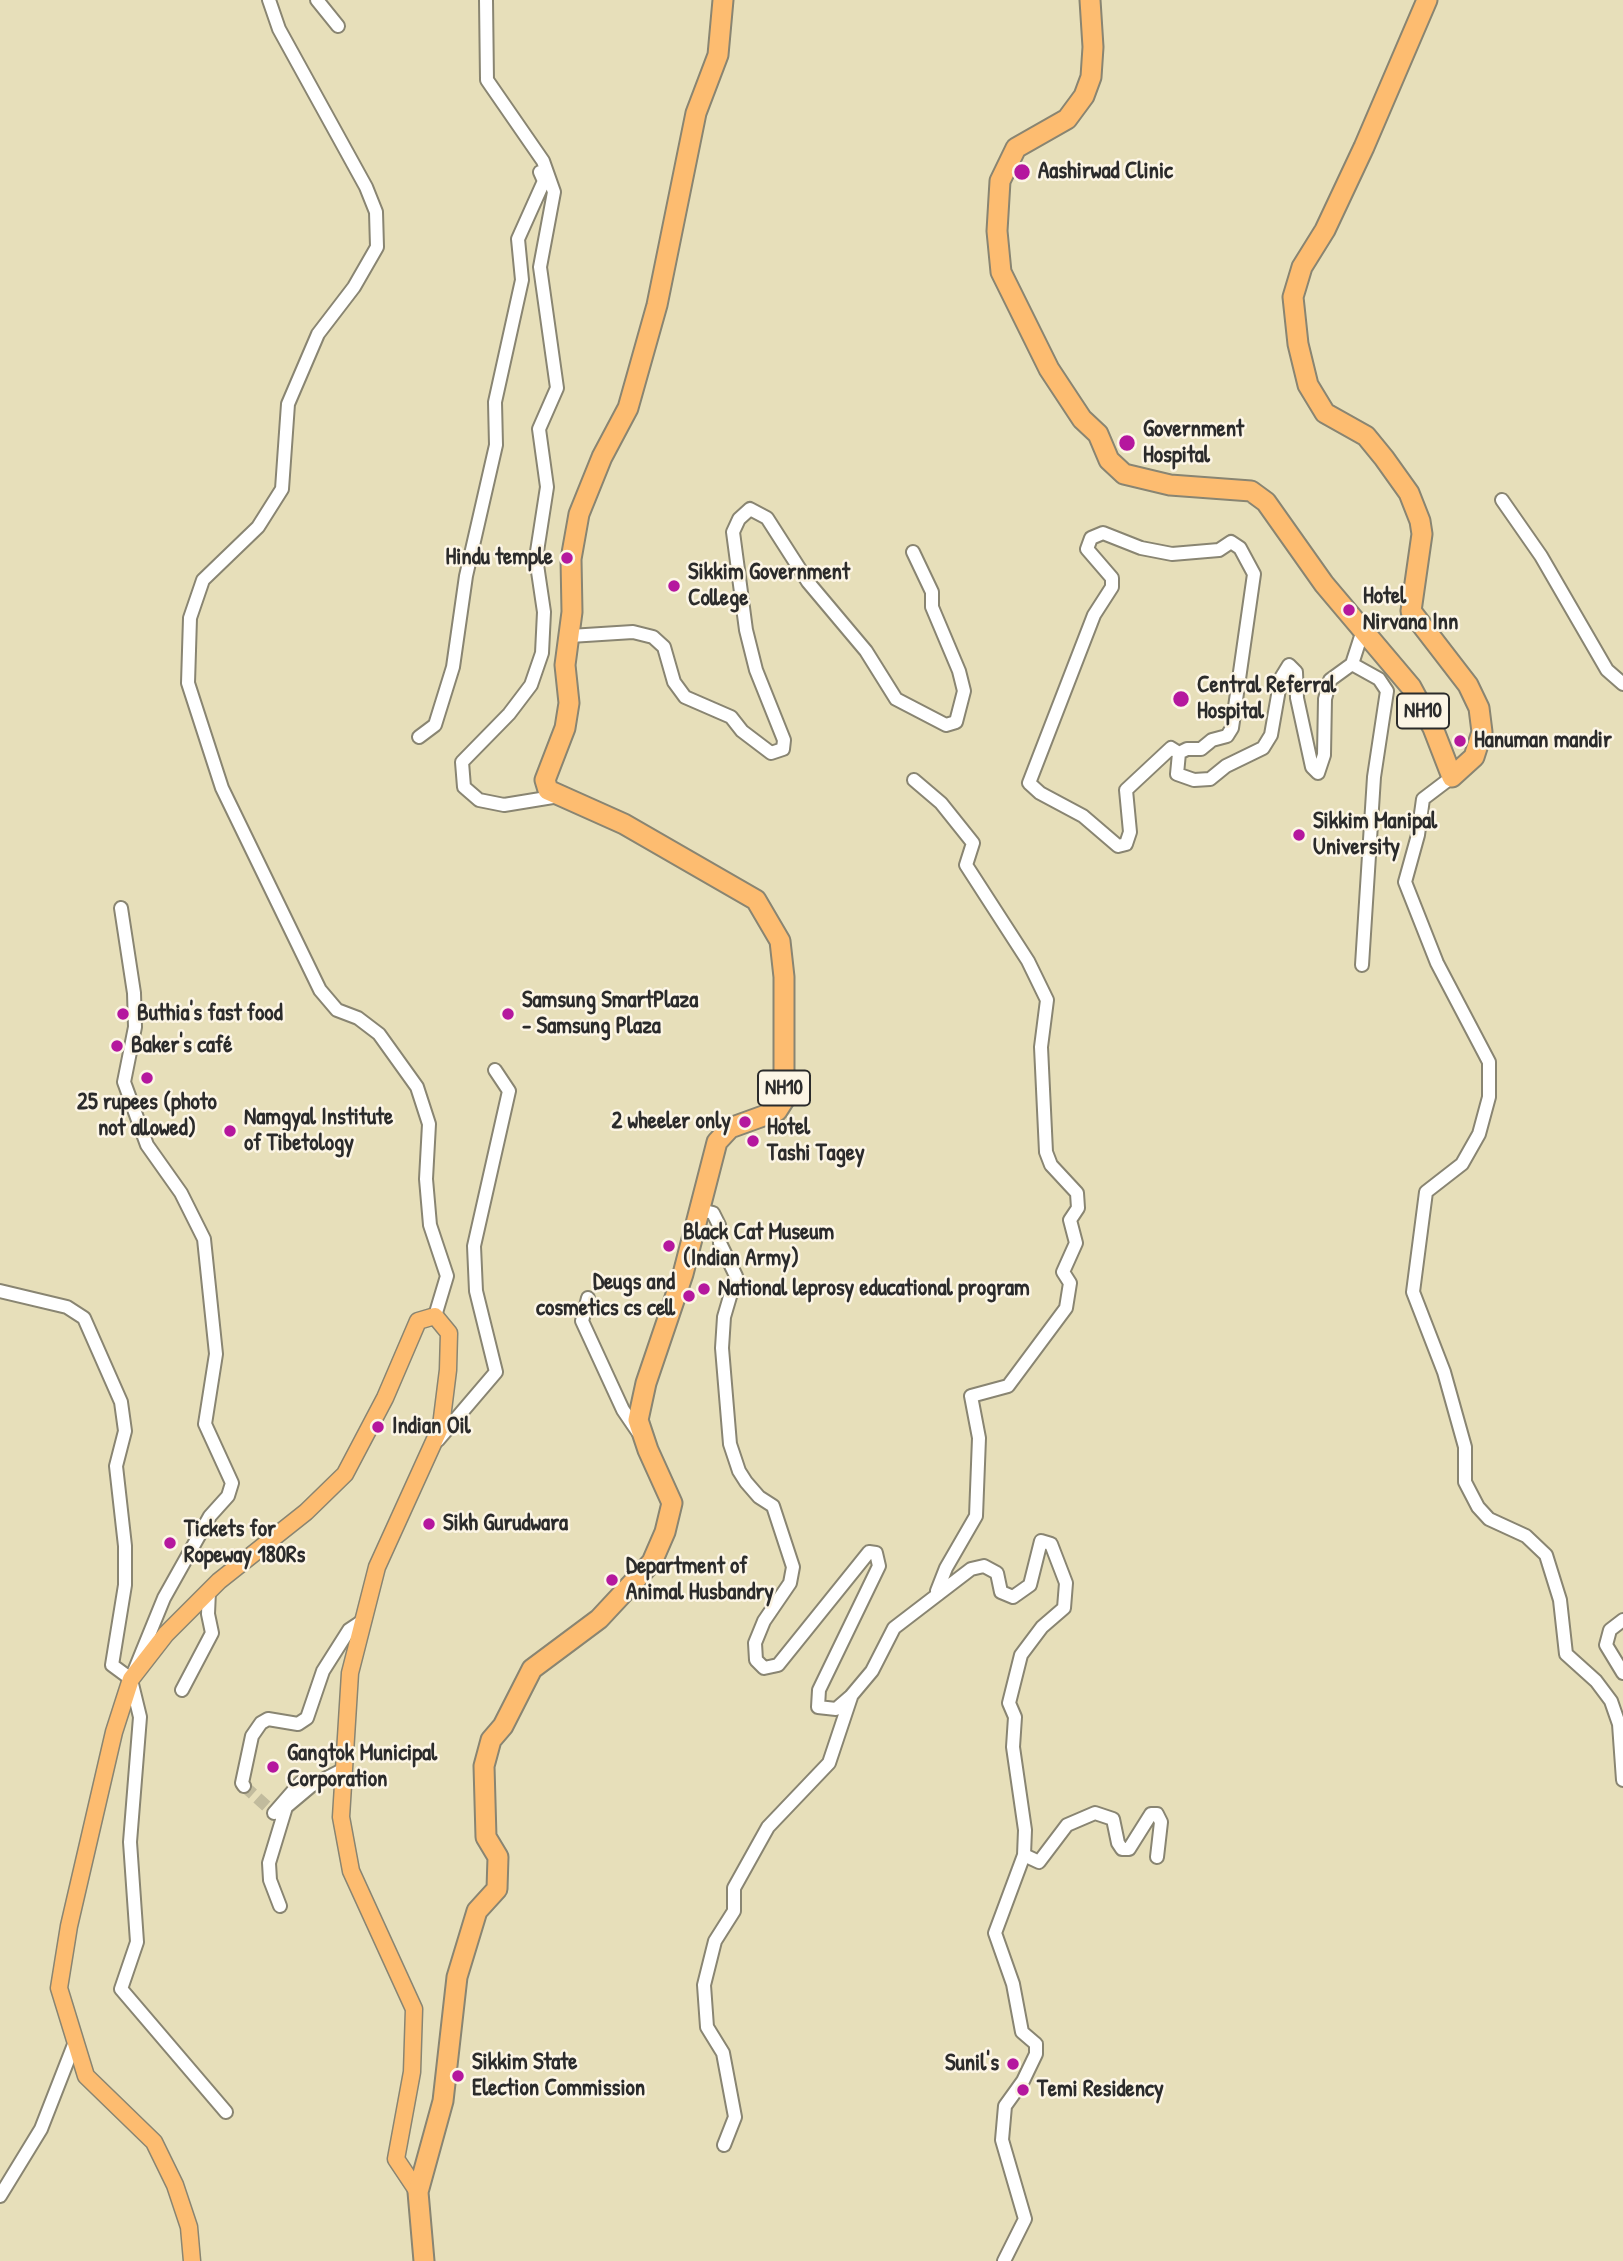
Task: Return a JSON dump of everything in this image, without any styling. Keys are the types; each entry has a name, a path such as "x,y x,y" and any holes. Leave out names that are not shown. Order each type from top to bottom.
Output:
{"highway":[{"path":"559,796 548,790 545,780 565,728 569,704 565,665 570,636 571,559 579,514 602,457 628,408 657,305 696,113 718,55 723,0"},
{"name":"NH10","path":"1090,0 1093,47 1091,78 1084,96 1067,119 1016,148 1000,181 997,231 1001,272 1049,369 1082,419 1098,434 1109,460 1124,474 1170,485 1251,491 1266,502 1324,584 1411,687 1433,728 1452,777 1474,757 1482,732 1479,708 1468,685 1412,611 1422,534 1420,521 1409,493 1384,458 1366,436 1325,413 1308,384 1298,344 1293,297 1302,267 1325,230 1364,147 1427,0"},
{"name":"NH10","path":"424,2261 418,2192 443,2101 459,1969 477,1911 497,1889 498,1857 486,1837 484,1766 491,1740 503,1726 531,1669 599,1619 652,1562 665,1532 672,1503 638,1420 646,1383 683,1275 717,1142 730,1128 777,1111 783,1100 785,977 780,941 756,900 624,824 559,796"}],"main road":[{"path":"192,2261 189,2227 176,2185 154,2142 86,2076 59,1988 69,1926 108,1758 131,1679 166,1634 209,1591 306,1511 345,1474 385,1398 418,1321 435,1316 449,1333 448,1370 441,1426 426,1453 377,1567 350,1673 341,1817 351,1871 414,2009 412,2072 396,2160 418,2192"}],"street":[{"path":"269,0 279,29 366,187 376,212 377,247 354,287 318,334 288,404 282,489 258,527 203,580 190,618 188,683 222,788 320,990 337,1010 358,1018 379,1034 418,1087 429,1124 426,1179 430,1225 447,1276 435,1316"},
{"path":"317,0 338,26"},
{"path":"486,0 487,80 543,161 554,192 540,267 557,388 539,429 547,487 536,558 544,612 542,653 531,685 509,714 462,762 464,787 479,800 504,805 559,796"},
{"path":"419,737 435,725 453,667 466,576 496,445 495,402 522,280 518,240 544,181 521,127"},
{"path":"1502,500 1541,556 1606,670 1623,684"},
{"path":"570,636 634,632 653,637 664,647 674,682 685,697 731,717 742,731 771,753 783,749 784,740 756,670 746,629 733,532 738,519 750,509 767,517 808,582 866,651 896,699 946,725 956,722 964,691 959,671 932,607 932,592 913,552"},
{"path":"1103,533 1141,548 1172,554 1219,550 1231,542 1240,548 1254,574 1232,728 1227,736 1212,740 1200,749 1187,749 1179,753 1171,748 1126,790 1130,832 1126,844 1118,846 1083,816 1040,793 1030,783 1094,615 1112,587 1112,578 1087,549 1091,538 1103,533"},
{"path":"1179,753 1177,774 1194,780 1210,779 1226,766 1263,748 1271,735 1281,678 1289,665 1296,672 1297,698 1312,767 1318,773 1324,755 1325,699 1330,680 1352,664 1363,630"},
{"path":"1352,664 1379,679 1387,691 1374,777 1362,965"},
{"path":"1452,777 1423,799 1418,835 1405,882 1437,963 1489,1062 1489,1097 1479,1134 1462,1164 1426,1192 1413,1292 1444,1372 1465,1447 1465,1482 1478,1507 1489,1519 1526,1536 1546,1555 1560,1600 1566,1654 1596,1681 1611,1701 1619,1724 1623,1780"},
{"path":"914,780 941,803 973,843 965,865 1028,961 1047,1000 1041,1047 1046,1152 1051,1165 1077,1193 1078,1208 1070,1220 1076,1243 1063,1272 1070,1283 1066,1308 1008,1386 971,1396 979,1438 976,1517 946,1568 943,1583 934,1598"},
{"path":"121,908 134,993 135,1027 124,1082 147,1145 181,1192 204,1239 216,1354 205,1423 232,1483 228,1496 210,1516 164,1598 131,1679 140,1717 130,1842 136,1942 121,1989 226,2112"},
{"path":"426,1453 496,1372 475,1291 474,1246 509,1091 495,1070"},
{"path":"700,1210 713,1213 719,1225 720,1243 736,1276 724,1317 722,1348 730,1444 739,1471 746,1482 759,1497 773,1506 793,1567 790,1583 764,1621 755,1643 756,1660 764,1668 778,1665 869,1552 876,1553 879,1566 819,1690 818,1707 836,1709 852,1696 872,1671 894,1628 971,1569 984,1566 997,1573 1001,1592 1013,1597 1030,1585 1041,1541 1051,1544 1060,1561 1066,1583 1063,1608 1042,1627 1021,1655 1009,1703 1015,1717 1013,1747 1026,1830 1024,1855 995,1933 1013,1984 1022,2032 1036,2044 1036,2054 1023,2081 1005,2106 1002,2140 1025,2219 1004,2261"},
{"path":"0,1291 67,1307 84,1318 121,1402 125,1431 116,1466 125,1546 125,1585 112,1665 131,1679"},
{"path":"588,1298 582,1321 624,1410 645,1441"},
{"path":"182,1690 212,1633 208,1614 209,1591"},
{"path":"244,1786 242,1783 252,1736 261,1723 268,1719 298,1724 307,1718 323,1671 349,1630 364,1620"},
{"path":"1623,1620 1610,1630 1606,1645 1623,1673"},
{"path":"724,2145 735,2117 723,2053 707,2027 704,1984 715,1941 734,1911 734,1888 768,1827 829,1763 852,1696"},
{"path":"280,1906 270,1880 269,1863 286,1807 311,1786 344,1769"},
{"path":"274,1814 301,1782 311,1786"},
{"path":"1024,1855 1039,1861 1067,1825 1095,1813 1113,1819 1118,1843 1122,1849 1129,1849 1151,1814 1157,1814 1161,1822 1157,1857"},
{"path":"0,2196 41,2129 75,2042"}],"tunnel":[{"path":"244,1786 274,1813"}],"place":[{"name":"Aashirwad Clinic","path":"1022,172"},
{"name":"Government Hospital","path":"1127,443"},
{"name":"Hindu temple","path":"567,558"},
{"name":"Sikkim Government College","path":"674,586"},
{"name":"Hotel Nirvana Inn","path":"1349,610"},
{"name":"Central Referral Hospital","path":"1181,699"},
{"name":"Hanuman mandir","path":"1460,741"},
{"name":"Sikkim Manipal University","path":"1299,835"},
{"name":"Buthia's fast food","path":"123,1014"},
{"name":"Samsung SmartPlaza - Samsung Plaza","path":"508,1014"},
{"name":"Baker's café","path":"117,1046"},
{"name":"25 rupees (photo not allowed)","path":"147,1078"},
{"name":"2 wheeler only","path":"745,1122"},
{"name":"Namgyal Institute of Tibetology","path":"230,1131"},
{"name":"Hotel Tashi Tagey","path":"753,1141"},
{"name":"Black Cat Museum (Indian Army)","path":"669,1246"},
{"name":"National leprosy educational program","path":"704,1289"},
{"name":"Deugs and cosmetics cs cell","path":"689,1296"},
{"name":"Indian Oil","path":"378,1427"},
{"name":"Sikh Gurudwara","path":"429,1524"},
{"name":"Tickets for Ropeway 180Rs","path":"170,1543"},
{"name":"Department of Animal Husbandry","path":"612,1580"},
{"name":"Gangtok Municipal Corporation","path":"273,1767"},
{"name":"Sunil's","path":"1013,2064"},
{"name":"Sikkim State Election Commission","path":"458,2076"},
{"name":"Temi Residency","path":"1023,2090"}]}
